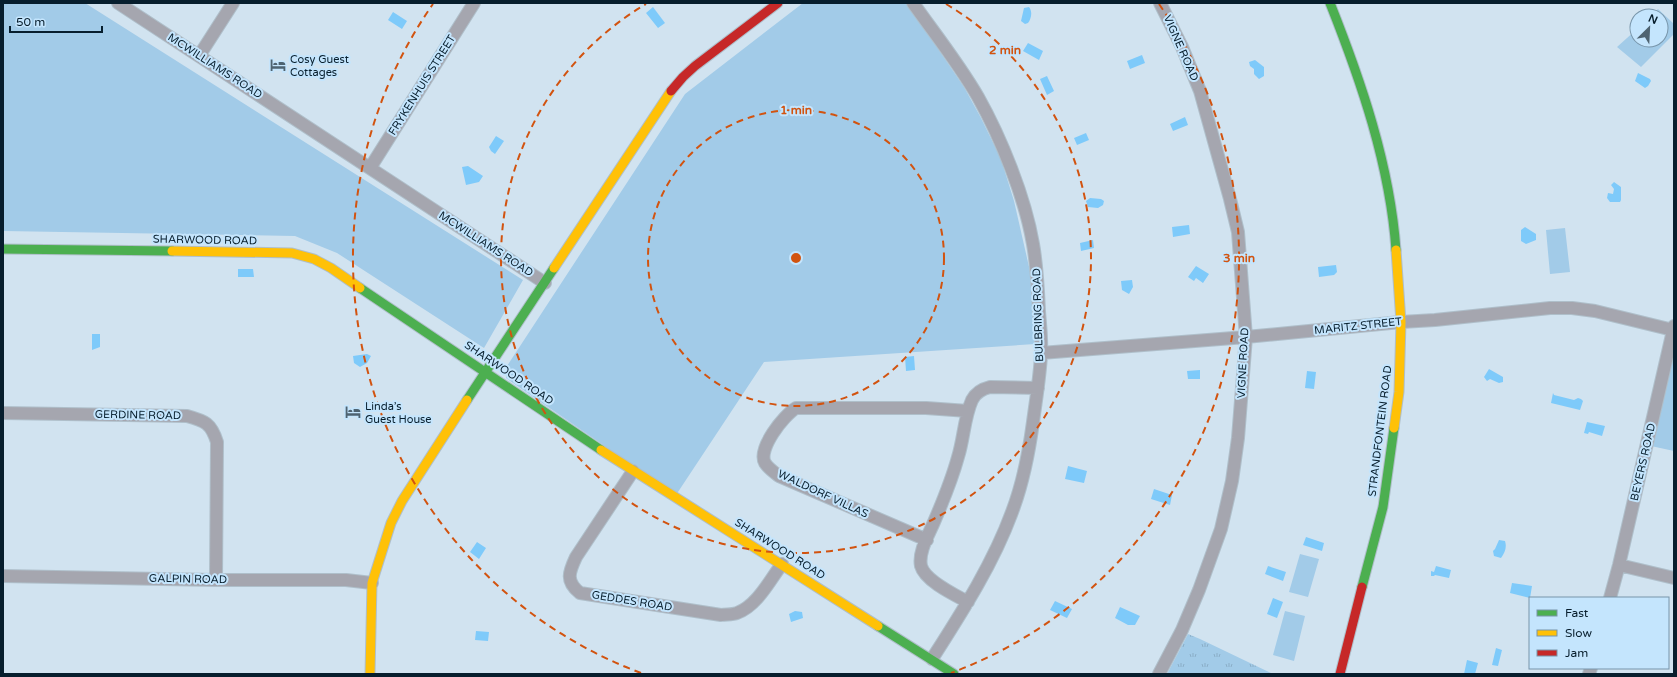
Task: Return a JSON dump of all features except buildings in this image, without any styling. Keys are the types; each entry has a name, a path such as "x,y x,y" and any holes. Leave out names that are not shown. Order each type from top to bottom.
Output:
{"street":[{"name":"MCWILLIAMS ROAD","path":"118,3 545,283 683,76 778,3"},
{"path":"199,56 234,3"},
{"name":"FRYKENHUIS STREET","path":"370,168 474,3"},
{"name":"BULBRING ROAD","path":"913,3 968,80 987,114 1008,161 1025,211 1033,242 1037,275 1041,353 1030,445 1019,492 1001,537 968,602 932,659"},
{"name":"VIGNE ROAD","path":"1159,674 1182,630 1199,590 1221,529 1232,481 1238,438 1246,337 1238,232 1230,199 1200,91 1182,47 1160,3"},
{"name":"STRANDFONTEIN ROAD","path":"1330,3 1351,56 1367,104 1381,161 1394,223 1401,322 1398,392 1383,507 1340,674"},
{"name":"SHARWOOD ROAD","path":"3,249 292,252 314,259 331,268 633,471 954,674"},
{"path":"370,674 372,583 391,523 402,501 545,283"},
{"name":"MARITZ STREET","path":"1041,353 1246,337 1550,308 1572,308 1595,311 1673,328"},
{"name":"BEYERS ROAD","path":"1610,597 1619,565 1673,328"},
{"path":"968,602 948,592 924,572 920,558 940,508 958,456 968,411 972,399 978,391 984,388 1038,388"},
{"name":"WALDORF VILLAS","path":"927,540 779,476 765,464 765,446 785,418 796,408 926,408 968,411"},
{"name":"GERDINE ROAD","path":"3,413 187,416 205,421 214,431 217,442 216,580"},
{"name":"GEDDES ROAD","path":"633,471 576,557 572,567 570,581 573,587 580,593 721,615 736,614 745,610 754,602 782,564"},
{"path":"1619,565 1674,578"},
{"name":"GALPIN ROAD","path":"3,576 216,580 346,580 372,583"}],"green space":[{"path":"3,3 85,3 523,280 484,348 337,253 295,236 3,231"},
{"path":"803,3 907,3 964,87 1001,159 1014,201 1032,280 1035,344 764,362 676,495 506,378 507,366 685,94"},
{"path":"1669,19 1674,24 1674,34 1669,39"},
{"path":"1629,36 1629,48 1660,48 1641,67 1617,47"},
{"path":"1565,228 1570,272 1550,274 1546,230"},
{"path":"1674,352 1674,451 1651,446"},
{"path":"1300,554 1319,559 1308,597 1289,592"},
{"path":"1285,611 1305,616 1294,661 1273,655"},
{"path":"1188,634 1200,639 1273,674 1167,674"}],"shaded area":[{"path":"653,7 665,23 658,28 646,13"},
{"path":"1029,7 1031,17 1028,23 1025,24 1021,21 1024,8"},
{"path":"393,12 407,21 402,29 388,20"},
{"path":"1028,43 1043,51 1039,60 1023,51"},
{"path":"1142,55 1145,63 1130,69 1127,61"},
{"path":"1255,60 1264,67 1264,76 1259,79 1254,74 1254,69 1250,66 1249,62"},
{"path":"1638,73 1651,81 1645,88 1635,81"},
{"path":"1047,76 1054,91 1047,95 1040,79"},
{"path":"1185,117 1188,125 1173,131 1170,124"},
{"path":"1086,133 1089,140 1077,145 1074,138"},
{"path":"496,136 504,141 495,154 489,147"},
{"path":"468,166 483,176 479,182 466,185 462,167"},
{"path":"1614,182 1621,187 1620,202 1610,202 1607,198 1608,193 1613,194 1614,189 1611,185"},
{"path":"1090,198 1101,199 1104,201 1103,205 1098,208 1088,207 1086,201"},
{"path":"1189,225 1190,234 1173,237 1172,227"},
{"path":"1525,227 1536,234 1536,240 1526,244 1521,241 1521,230"},
{"path":"1093,240 1094,248 1081,251 1080,243"},
{"path":"1336,265 1337,272 1334,275 1319,277 1318,267"},
{"path":"1196,266 1209,274 1203,283 1196,278 1194,281 1188,277"},
{"path":"238,269 253,269 254,277 238,277"},
{"path":"1132,280 1133,287 1129,294 1122,290 1121,281"},
{"path":"92,334 100,334 100,347 92,350"},
{"path":"367,354 371,356 367,363 360,367 354,363 353,356"},
{"path":"914,356 915,370 906,371 905,357"},
{"path":"1489,369 1503,377 1503,382 1499,383 1490,379 1487,381 1484,377"},
{"path":"1200,370 1200,379 1188,379 1187,371"},
{"path":"1307,371 1316,372 1314,389 1305,388"},
{"path":"1553,393 1554,395 1574,400 1578,398 1581,399 1583,401 1580,410 1551,403"},
{"path":"1587,422 1605,426 1602,436 1589,432 1588,434 1584,433"},
{"path":"1068,466 1087,471 1084,483 1065,479"},
{"path":"1154,489 1172,495 1170,505 1151,499"},
{"path":"1306,537 1324,543 1322,551 1303,545"},
{"path":"1499,540 1505,541 1506,543 1504,554 1501,558 1494,556 1493,551"},
{"path":"477,542 486,548 479,559 470,552"},
{"path":"1268,566 1286,572 1283,581 1265,574"},
{"path":"1436,566 1451,570 1449,578 1435,575 1431,576 1431,571 1434,572"},
{"path":"1512,583 1532,586 1529,598 1510,593"},
{"path":"1273,598 1283,602 1277,618 1267,614"},
{"path":"1055,601 1072,609 1067,618 1050,610"},
{"path":"1120,607 1140,616 1135,625 1128,625 1115,618"},
{"path":"795,611 802,612 803,618 791,622 789,614"},
{"path":"476,631 489,632 488,641 475,640"},
{"path":"1496,648 1502,650 1498,666 1492,665"},
{"path":"1467,660 1478,663 1475,674 1464,674"}],"traffic: fast":[{"path":"1330,3 1353,63 1381,155 1393,218 1396,250"},
{"path":"3,249 172,251"},
{"path":"467,400 554,268"},
{"path":"360,288 601,450"},
{"path":"1362,587 1383,507 1394,428"},
{"path":"878,626 954,674"}],"traffic: slow":[{"path":"554,268 671,91"},
{"path":"1394,428 1399,392 1401,322 1396,250"},
{"path":"172,251 292,253 314,259 331,268 360,288"},
{"path":"370,674 372,583 391,523 402,501 467,400"},
{"path":"601,450 878,626"}],"traffic: jam":[{"path":"671,91 695,66 778,3"},
{"path":"1340,674 1362,587"}],"place":[{"name":"Cosy Guest Cottages","path":"278,65"},
{"name":"Linda’s Guest House","path":"353,412"}]}
